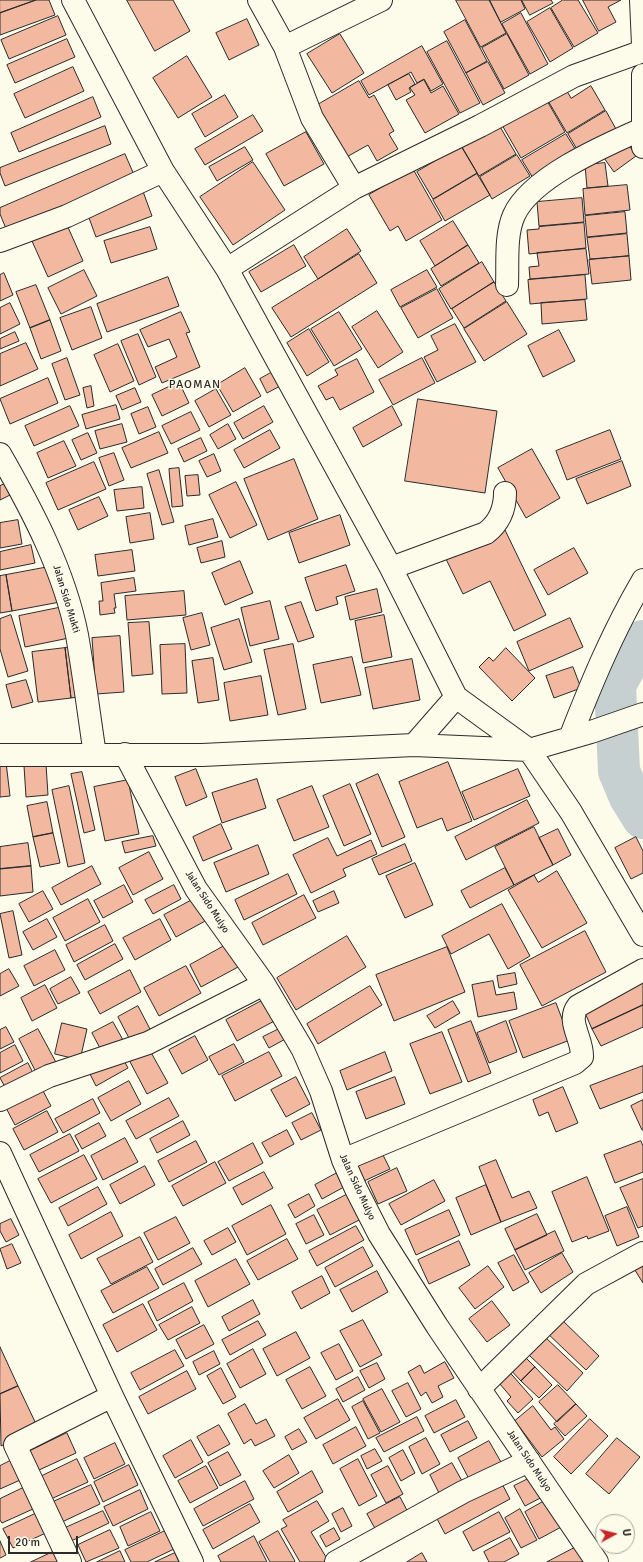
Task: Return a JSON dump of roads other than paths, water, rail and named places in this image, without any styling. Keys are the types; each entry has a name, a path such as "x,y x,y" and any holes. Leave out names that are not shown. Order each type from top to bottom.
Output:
{"street":[{"path":"73,0 163,171 227,269 391,568 456,697 529,750 586,837 643,935"},
{"path":"259,0 285,47 312,118 354,188"},
{"path":"285,47 381,0"},
{"path":"641,0 643,45"},
{"path":"227,269 354,188 480,126 574,76 643,51"},
{"path":"507,285 509,234 514,215 524,199 538,186 600,148 643,138 643,75"},
{"path":"0,241 67,216 163,171"},
{"name":"Jalan Sido Mukti","path":"0,454 50,548 62,581 77,634 95,755"},
{"path":"391,568 486,533 496,526 498,522 505,502 505,493"},
{"path":"570,738 600,661 627,607 643,580"},
{"path":"414,745 456,697"},
{"path":"0,755 202,755 414,745 529,750 640,716"},
{"name":"Jalan Sido Mulyo","path":"125,754 196,889 264,984 303,1050 321,1091 343,1160 379,1234 437,1326 597,1562"},
{"path":"343,1160 575,1062 582,1057 583,1048 572,1019 578,1006 643,970"},
{"path":"0,1100 49,1076 148,1043 264,984"},
{"path":"0,1153 112,1396 192,1562"},
{"path":"479,1388 586,1284 643,1253"},
{"path":"70,1562 8,1448 112,1396"},
{"path":"336,1562 463,1492 529,1460"}],"waterway":[{"path":"643,641 627,663 615,685 619,771 630,797 643,818"}],"district":[{"name":"PAOMAN","path":"195,385"}]}
